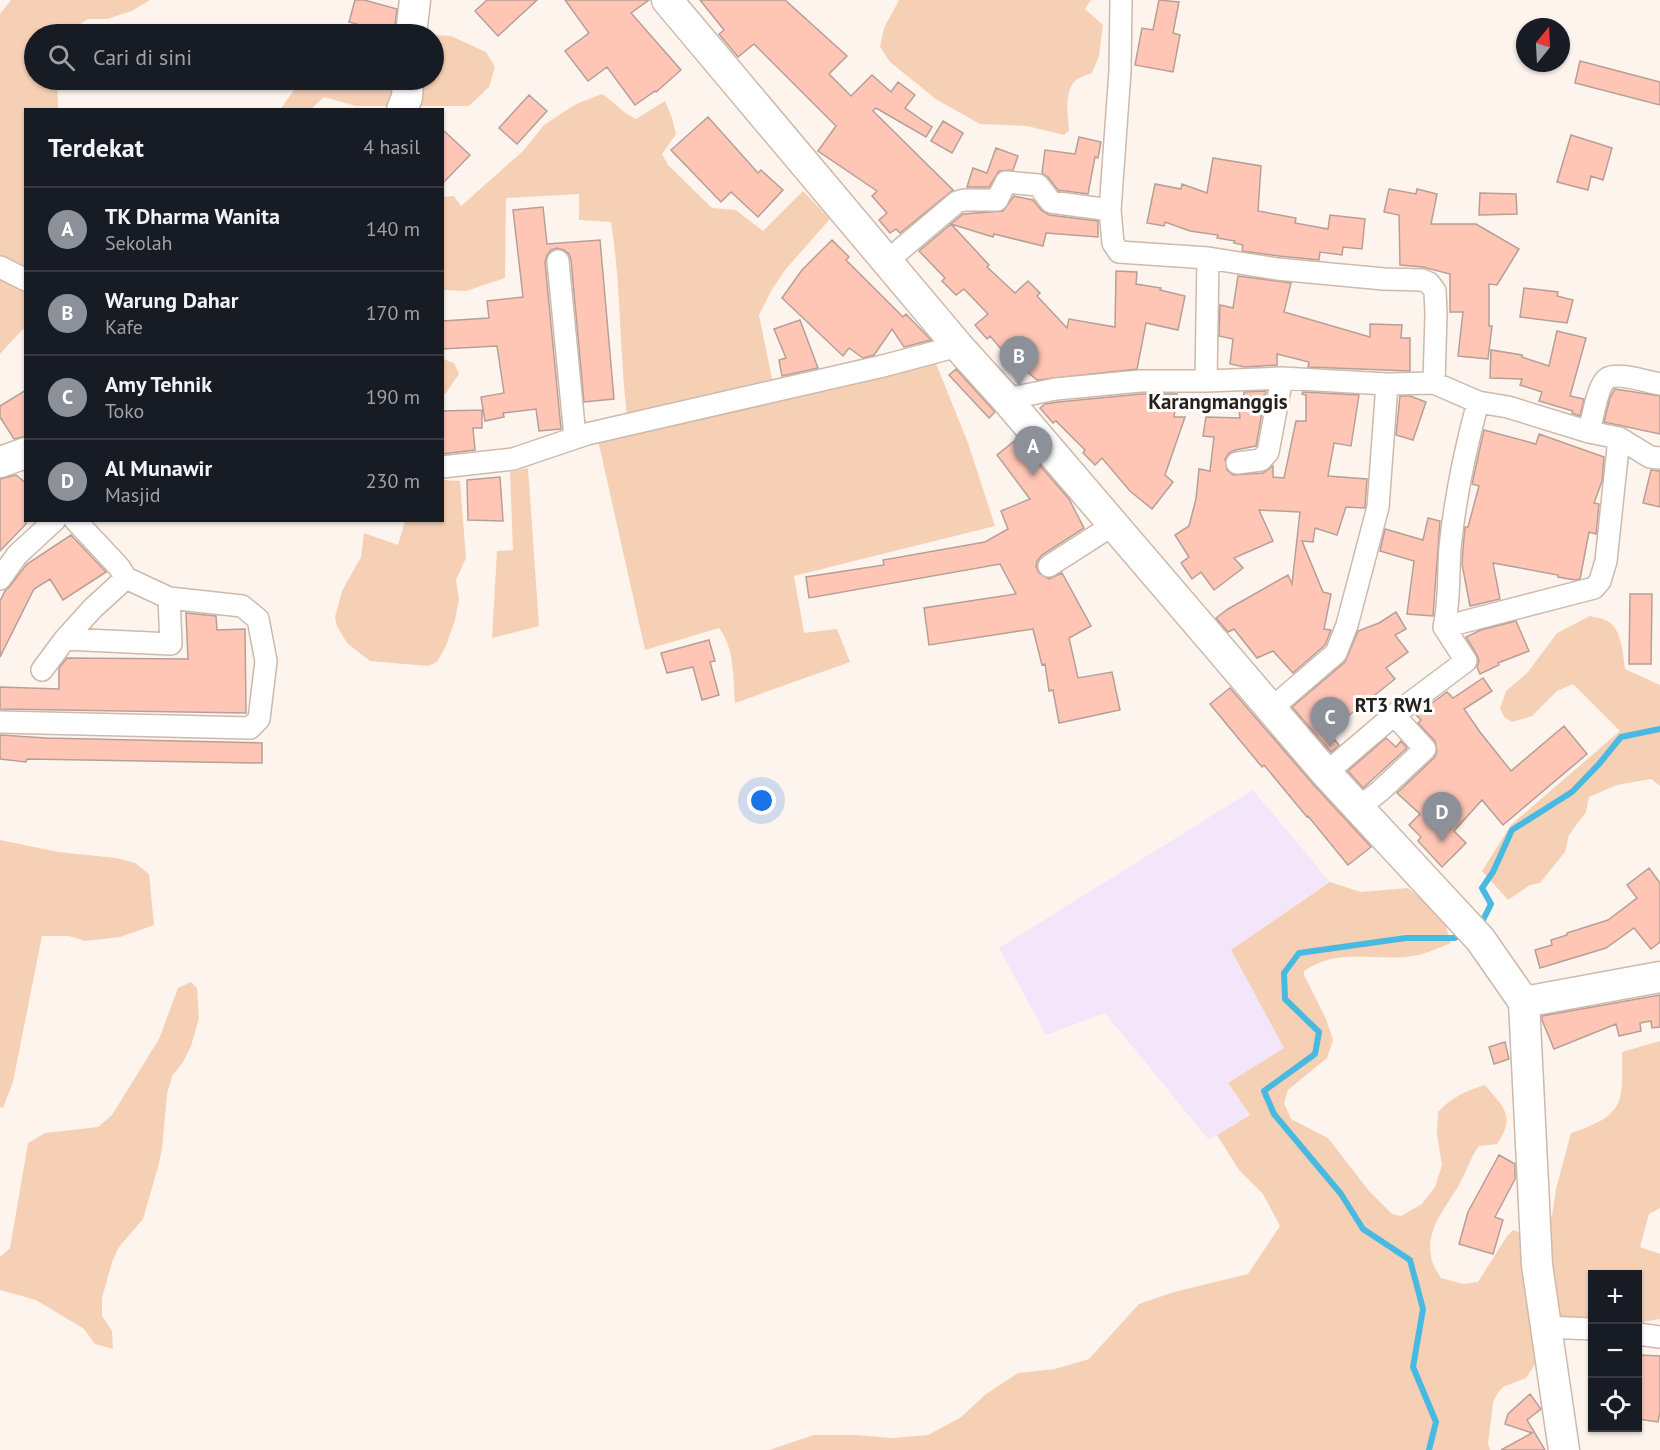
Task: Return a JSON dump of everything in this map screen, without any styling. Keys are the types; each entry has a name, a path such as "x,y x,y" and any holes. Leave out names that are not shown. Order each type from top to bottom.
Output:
{"street":[{"path":"412,24 415,0"},
{"path":"667,0 958,346 1326,773 1472,930 1524,1002 1537,1265 1564,1450"},
{"path":"1121,0 1120,71 1110,210 1113,243 1119,252 1208,258 1277,269 1384,279 1422,280 1429,283 1435,291 1434,384"},
{"path":"403,108 407,90"},
{"path":"887,261 957,202 997,200 1006,182 1038,185 1050,202 1110,210"},
{"path":"1206,381 1208,258"},
{"path":"558,261 575,437"},
{"path":"0,267 24,279"},
{"path":"444,467 513,459 575,437 958,346"},
{"path":"1589,432 1601,383 1608,377 1617,376 1660,384"},
{"path":"1237,463 1261,460 1268,452 1282,378"},
{"path":"1006,399 1056,389 1140,381 1282,378 1388,384 1434,384 1478,402 1508,407 1589,432 1619,438 1650,457 1660,458"},
{"path":"1272,708 1336,653 1347,625 1378,507 1388,384"},
{"path":"1326,773 1394,715 1466,662 1444,627 1447,616 1450,548 1462,463 1478,402"},
{"path":"1444,627 1594,588 1600,581 1606,561 1619,438"},
{"path":"0,579 17,555 53,522"},
{"path":"0,722 250,728 259,719 266,662 258,619 242,606 169,598 126,578 119,567 77,522"},
{"path":"1049,566 1113,525"},
{"path":"42,670 65,639 93,608 126,578"},
{"path":"65,639 171,644 169,598"},
{"path":"1358,808 1425,749 1394,715"},
{"path":"1524,1002 1572,991 1660,977"},
{"path":"1545,1327 1588,1329"},
{"path":"1642,1335 1660,1337"}],"shaded area":[{"path":"11,0 150,0 132,11 107,19 88,19 81,24 24,24 24,90 57,90 58,108 24,108 24,328 0,354 0,14"},
{"path":"899,0 1091,0 1085,9 1103,25 1099,56 1092,73 1078,79 1071,87 1067,106 1069,131 1064,135 1027,126 980,124 937,100 890,62 880,47 884,28"},
{"path":"444,36 451,36 486,52 495,67 489,87 469,106 356,106 324,97 312,108 281,108 294,90 444,90"},
{"path":"602,94 636,119 665,101 676,134 662,154 668,165 712,208 736,210 763,231 803,191 830,219 785,270 759,315 776,398 935,361 968,443 995,526 794,576 804,633 837,629 850,662 735,703 731,654 719,628 645,650 598,440 629,431 611,222 579,220 579,194 506,198 505,278 466,291 444,290 444,197 454,196 461,206 523,151 544,125 576,104"},
{"path":"444,359 454,363 459,374 444,394"},
{"path":"528,468 539,626 492,638 497,551 513,550 510,472"},
{"path":"444,480 460,481 466,558 456,580 459,600 446,646 437,662 428,666 370,661 347,643 337,626 335,617 342,591 361,557 364,533 398,545 405,522 444,522"},
{"path":"1590,616 1607,621 1617,631 1625,669 1660,685 1660,786 1651,779 1617,785 1589,797 1586,812 1569,835 1565,852 1540,883 1530,885 1508,900 1482,871 1511,825 1620,731 1573,684 1557,691 1532,716 1512,722 1504,717 1500,708 1506,691 1528,672 1557,633"},
{"path":"1253,790 1330,882 1231,950 1285,1049 1228,1083 1250,1115 1209,1140 1105,1013 1046,1035 999,948"},
{"path":"0,840 58,852 116,858 135,863 149,874 154,925 120,937 85,941 69,936 42,936 13,1082 3,1108 0,1107"},
{"path":"1330,882 1361,892 1408,888 1432,908 1445,923 1451,943 1428,952 1393,958 1341,958 1316,964 1304,971 1333,1040 1327,1058 1288,1090 1284,1103 1291,1119 1328,1138 1369,1191 1392,1214 1401,1216 1422,1204 1435,1187 1442,1165 1437,1135 1438,1112 1459,1095 1485,1085 1502,1106 1507,1119 1506,1126 1497,1144 1479,1146 1476,1150 1457,1189 1439,1218 1431,1238 1430,1249 1433,1263 1441,1278 1463,1284 1478,1282 1513,1230 1519,1232 1552,1216 1556,1189 1571,1133 1601,1120 1611,1114 1617,1106 1622,1084 1622,1052 1660,1041 1660,1208 1649,1214 1640,1247 1660,1254 1660,1319 1642,1322 1642,1270 1588,1270 1588,1318 1533,1322 1537,1361 1526,1378 1503,1387 1497,1394 1493,1403 1488,1443 1490,1450 769,1450 814,1435 892,1438 928,1435 960,1418 986,1394 1018,1373 1055,1369 1089,1359 1139,1304 1174,1292 1248,1274 1280,1226 1263,1194 1239,1170 1217,1135 1250,1115 1228,1083 1284,1048 1231,950"},
{"path":"191,982 197,988 199,1018 191,1046 183,1062 172,1076 167,1094 158,1167 143,1219 119,1247 112,1262 102,1298 102,1316 112,1331 113,1349 95,1344 84,1329 36,1300 0,1290 0,1257 10,1248 28,1143 45,1133 98,1127 112,1115 159,1039 178,988"}],"building":[{"path":"355,0 364,0 397,9 395,24 349,22"},
{"path":"487,0 537,0 498,36 475,11"},
{"path":"565,0 649,0 631,13 681,70 656,92 635,105 607,67 588,81 565,51 589,33"},
{"path":"700,0 785,0 847,56 829,74 851,96 872,75 891,92 898,82 915,95 905,108 932,127 926,137 876,108 873,111 953,190 900,233 896,229 890,233 879,220 887,213 872,196 877,191 818,151 836,126 754,44 738,57 719,34 724,30"},
{"path":"1159,0 1179,2 1173,33 1180,35 1173,72 1135,65 1142,28 1153,30"},
{"path":"1580,61 1660,82 1660,105 1575,83"},
{"path":"529,95 547,111 517,144 499,128"},
{"path":"708,117 758,173 761,170 783,190 758,217 731,192 721,202 671,150"},
{"path":"943,121 963,133 952,153 931,141"},
{"path":"444,131 470,155 444,182"},
{"path":"1571,135 1612,148 1603,180 1591,176 1588,190 1557,182"},
{"path":"1079,137 1101,142 1098,158 1095,157 1088,194 1058,190 1042,173 1045,150 1075,154"},
{"path":"996,148 1018,156 1013,170 999,171 989,187 967,187 973,168 987,173"},
{"path":"1213,158 1261,166 1258,211 1296,218 1295,223 1328,229 1330,215 1365,219 1362,249 1343,247 1342,255 1320,252 1319,260 1279,256 1242,251 1243,245 1217,238 1218,235 1190,231 1165,222 1164,226 1147,223 1155,184 1181,189 1182,184 1207,193"},
{"path":"1389,189 1416,194 1417,189 1437,194 1431,224 1476,224 1519,249 1497,285 1489,284 1489,326 1492,326 1488,359 1458,356 1463,312 1450,312 1450,274 1423,267 1400,265 1399,215 1384,212"},
{"path":"1480,193 1516,194 1517,214 1479,215"},
{"path":"1014,196 1033,200 1041,210 1049,215 1098,221 1098,237 1046,233 1043,246 994,234 993,237 951,224 963,214 1003,211"},
{"path":"543,207 547,244 600,240 614,399 584,402 571,260 569,254 557,248 551,250 545,262 561,429 539,431 536,409 503,413 504,417 485,421 481,397 504,393 497,346 444,349 444,321 489,318 487,301 523,297 513,210"},
{"path":"951,224 989,265 987,267 1015,293 1028,281 1040,293 1037,296 1067,328 1069,319 1115,327 1116,271 1137,272 1136,284 1161,288 1160,290 1185,296 1178,330 1146,323 1137,369 1037,380 1009,358 990,336 987,339 975,325 988,314 964,289 956,295 942,281 945,278 919,251"},
{"path":"832,240 849,257 846,260 903,317 906,314 931,340 904,347 892,329 874,355 863,358 849,348 843,356 782,298 802,270"},
{"path":"1238,276 1291,283 1284,312 1370,337 1370,324 1402,325 1401,338 1410,338 1410,371 1308,367 1309,362 1277,354 1277,365 1245,367 1230,364 1233,339 1219,336 1220,305 1233,308"},
{"path":"1524,288 1558,292 1557,296 1573,300 1567,323 1520,317"},
{"path":"800,320 818,368 782,376 779,360 786,358 774,329"},
{"path":"1557,331 1586,338 1570,396 1584,399 1580,416 1572,413 1573,411 1539,401 1542,392 1520,385 1522,379 1490,378 1491,350 1522,355 1522,357 1549,366"},
{"path":"956,369 995,412 989,418 949,375"},
{"path":"1615,389 1660,396 1660,434 1604,422 1610,398"},
{"path":"24,391 24,436 14,439 0,417 0,406"},
{"path":"1266,391 1256,446 1235,450 1225,459 1227,470 1233,475 1263,473 1273,466 1273,477 1284,478 1296,421 1306,421 1306,395 1302,394 1303,392 1359,395 1351,446 1334,443 1328,476 1367,479 1365,508 1346,507 1337,535 1315,528 1313,542 1302,541 1323,592 1331,594 1324,629 1331,630 1325,645 1293,673 1273,651 1257,658 1234,629 1228,632 1216,618 1288,575 1292,584 1300,512 1259,510 1273,541 1234,558 1243,568 1214,590 1201,572 1192,579 1181,563 1189,557 1175,535 1189,526 1196,499 1199,469 1210,471 1214,437 1203,436 1206,417 1240,418 1239,410 1243,410 1244,392"},
{"path":"1141,394 1177,394 1174,417 1185,417 1165,475 1173,482 1152,509 1130,491 1102,458 1095,465 1083,453 1085,450 1056,421 1053,423 1040,408 1045,404 1058,402"},
{"path":"1400,396 1410,396 1426,402 1413,440 1396,435"},
{"path":"482,410 482,428 473,428 475,450 444,454 444,411"},
{"path":"1484,430 1536,444 1539,434 1604,457 1602,481 1594,503 1599,504 1596,534 1589,532 1580,579 1558,577 1558,575 1493,563 1500,599 1470,606 1462,564 1463,549 1465,527 1468,527 1479,486 1472,484"},
{"path":"1017,439 1069,499 1084,528 1042,555 1036,567 1039,573 1049,579 1062,573 1091,626 1069,638 1078,678 1112,672 1120,710 1059,723 1053,690 1049,691 1045,664 1042,665 1033,629 929,645 924,608 1016,594 1000,564 809,598 806,577 884,565 883,560 985,542 1008,529 1001,511 1030,499 997,455"},
{"path":"1651,470 1660,471 1660,507 1643,503"},
{"path":"16,475 24,481 24,522 26,524 0,551 0,479"},
{"path":"500,477 503,521 468,520 467,480"},
{"path":"1428,518 1440,521 1433,616 1407,614 1414,561 1380,551 1385,529 1423,540"},
{"path":"71,535 106,572 63,600 50,579 34,589 0,657 0,601 5,591 27,564"},
{"path":"1630,594 1652,594 1651,664 1629,664"},
{"path":"1396,612 1406,629 1395,635 1408,652 1386,668 1395,679 1328,732 1339,745 1331,752 1292,707 1345,662 1358,631 1379,623"},
{"path":"186,613 216,616 217,630 245,629 246,713 0,709 0,687 59,689 59,668 67,658 188,659"},
{"path":"1516,621 1529,651 1498,663 1499,665 1480,674 1477,667 1479,661 1477,655 1466,637 1481,630"},
{"path":"709,640 715,661 710,662 719,695 702,700 693,667 667,673 661,653"},
{"path":"1483,678 1492,691 1464,709 1511,771 1564,726 1587,754 1503,825 1482,800 1454,831 1466,843 1442,867 1418,841 1421,837 1409,825 1420,814 1397,793 1434,758 1437,752 1435,741 1418,723 1421,720 1416,715 1447,692 1453,698"},
{"path":"1230,688 1371,847 1348,865 1210,704"},
{"path":"0,735 262,743 262,763 27,759 26,762 0,759"},
{"path":"1386,738 1396,747 1401,741 1407,748 1363,788 1348,771"},
{"path":"1649,868 1660,883 1660,942 1651,949 1634,928 1606,948 1540,968 1535,950 1552,945 1551,940 1567,935 1567,933 1608,920 1637,898 1627,885"},
{"path":"1660,995 1660,1027 1652,1028 1651,1021 1640,1023 1641,1031 1619,1036 1616,1024 1554,1049 1542,1020 1542,1016"},
{"path":"1505,1042 1509,1059 1494,1064 1489,1047"},
{"path":"1499,1155 1515,1164 1515,1179 1495,1217 1503,1220 1493,1254 1459,1244 1468,1212"},
{"path":"1642,1355 1660,1356 1658,1422 1642,1420"},
{"path":"1530,1394 1541,1409 1527,1420 1545,1450 1501,1450 1532,1433 1505,1424 1508,1414"}],"waterway":[{"path":"1479,924 1491,904 1482,888 1493,872 1512,830 1572,792 1621,737 1660,729"},
{"path":"1429,1450 1436,1422 1413,1367 1423,1309 1410,1260 1363,1229 1341,1194 1274,1114 1264,1091 1315,1054 1319,1032 1285,999 1284,973 1299,953 1406,938 1455,938 1462,934"}],"place":[{"name":"Warung Dahar","path":"1019,386"},
{"name":"TK Dharma Wanita","path":"1033,476"},
{"name":"Amy Tehnik","path":"1330,747"},
{"name":"Al Munawir","path":"1442,842"}],"district":[{"name":"Karangmanggis","path":"1218,401"},
{"name":"RT3 RW1","path":"1394,705"}]}
